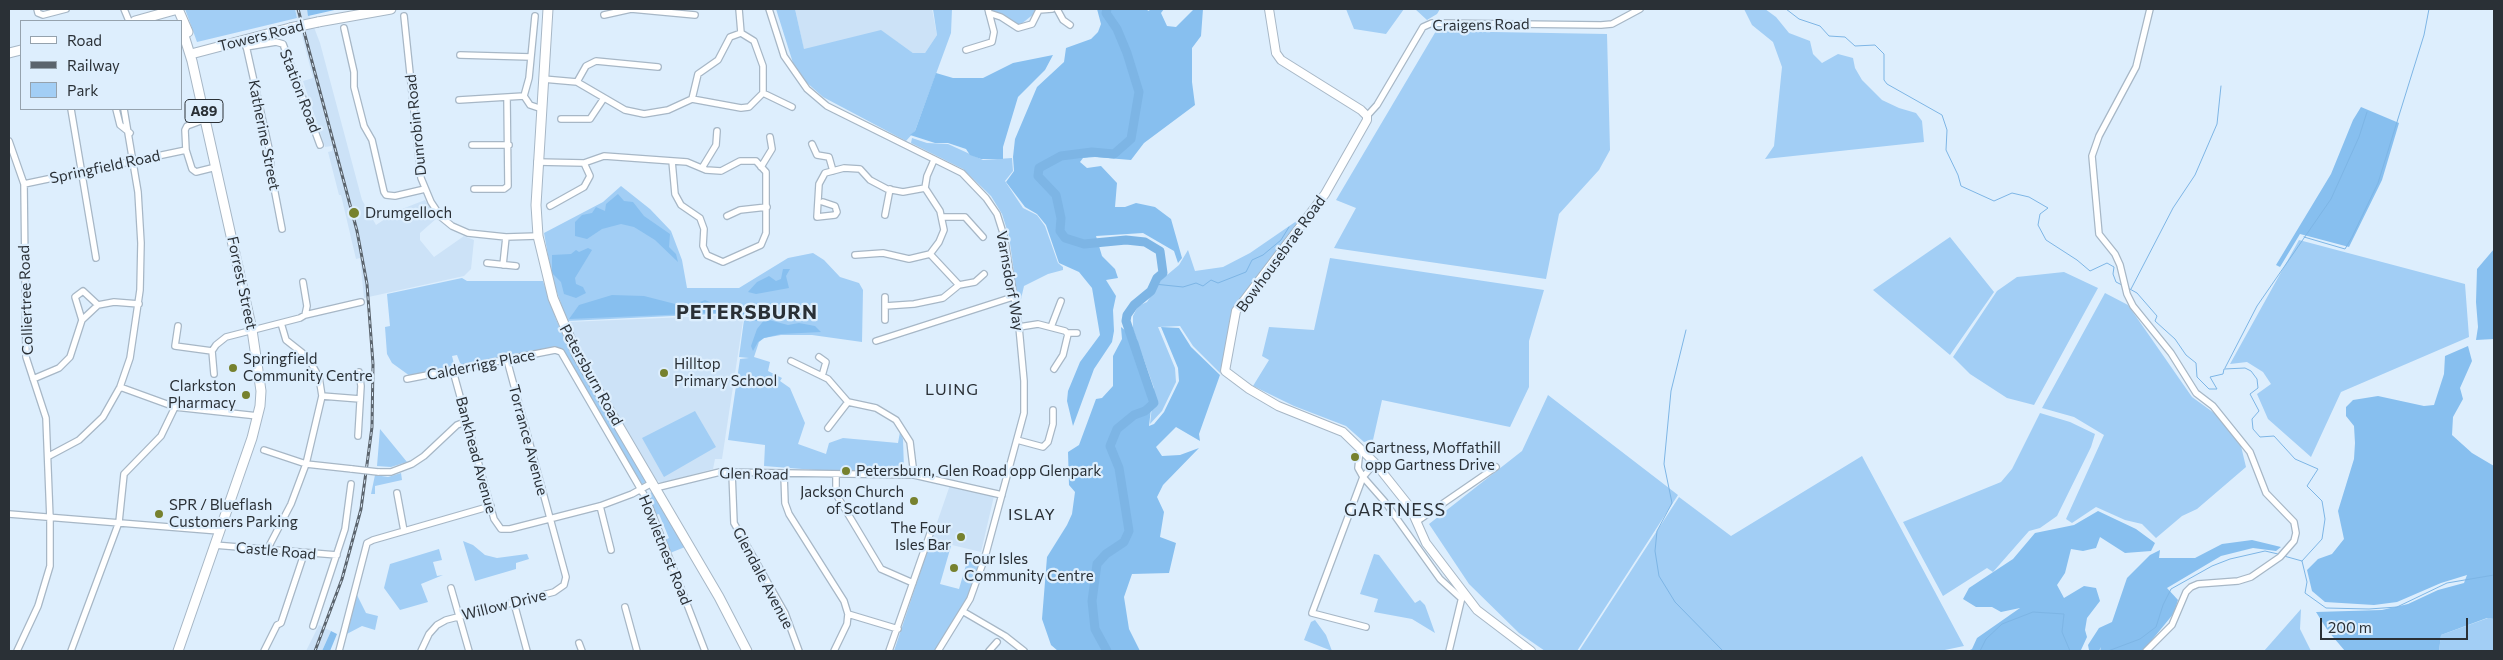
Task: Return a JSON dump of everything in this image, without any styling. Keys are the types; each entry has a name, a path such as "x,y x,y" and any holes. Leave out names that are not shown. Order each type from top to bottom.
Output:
{"main road":[{"path":"139,20 178,9"},
{"name":"Forrest Street","path":"178,9 183,16 190,38 191,54"},
{"name":"Towers Road","path":"191,54 245,44 290,28 391,9"},
{"name":"Petersburn Road","path":"548,9 537,162 536,205 538,236 553,298 570,342 719,597 747,651"},
{"name":"Forrest Street","path":"178,651 258,416 261,390 252,330 206,119 191,54 182,29"}],"street":[{"path":"37,9 38,12 44,15 66,9"},
{"path":"604,15 630,9 682,11 695,14"},
{"path":"739,9 741,33"},
{"name":"Varnsdorf Way","path":"770,9 788,62 799,80 817,98 827,106 962,174 986,198 997,214 1004,236 1019,327 1024,405 1018,440 980,570 964,612 938,651"},
{"path":"988,11 1018,28 1032,24 1039,10 1052,9"},
{"path":"1057,9 1062,20 1070,25"},
{"path":"1269,9 1276,53 1281,60 1361,110 1367,116"},
{"name":"Craigens Road","path":"1367,116 1377,105 1423,27 1432,23 1601,25 1612,24 1640,9"},
{"path":"2146,651 2172,625 2186,592 2191,587 2198,584 2238,581 2251,576 2288,550 2296,533 2294,522 2266,493 2250,452 2213,406 2196,393 2171,353 2133,306 2127,294 2125,282 2115,254 2099,234 2092,156 2098,136 2136,67 2150,9"},
{"path":"966,50 992,42 994,32 988,11"},
{"name":"Dunrobin Road","path":"404,16 421,178 425,189 442,217 460,230 506,237 538,236"},
{"path":"535,16 524,96 530,105 542,109"},
{"path":"344,28 354,72 354,88 364,126 372,140 384,192 386,195 395,196 425,189"},
{"path":"543,79 577,82 625,110 653,114 668,110 692,99 741,108 749,106 763,93 763,66 754,41 741,33"},
{"path":"692,99 698,74 718,60 730,38 741,33"},
{"name":"Station Road","path":"245,44 276,42 283,44 320,145"},
{"name":"Katherine Street","path":"245,44 270,153 271,172 282,229"},
{"path":"460,55 531,56"},
{"path":"343,59 351,57"},
{"path":"577,82 586,66 596,61 658,67"},
{"path":"763,93 792,107"},
{"path":"459,100 524,96"},
{"path":"474,189 504,189 508,186 509,145 506,98"},
{"path":"561,119 590,119 604,98"},
{"path":"71,110 96,258"},
{"path":"116,110 120,124 130,133"},
{"path":"49,456 79,440 103,417 120,387 130,358 139,304 141,235 138,192 130,133 124,110"},
{"name":"Bowhousebrae Road","path":"1367,116 1365,125 1325,194 1236,311 1225,369 1226,373 1278,406 1344,432 1375,463 1410,507 1426,543 1462,596 1477,610 1531,651"},
{"path":"206,119 187,126 185,130 186,150 192,169 196,172 216,167"},
{"path":"702,168 716,145 717,131"},
{"path":"761,166 772,149 770,137"},
{"name":"Colliertree Road","path":"9,141 24,184 26,349 33,379 46,418 49,456 50,566 38,606 18,651"},
{"path":"812,144 816,155 828,157 833,171"},
{"path":"472,145 509,145"},
{"name":"Springfield Road","path":"24,184 186,150"},
{"path":"537,162 584,163 604,156 687,162 702,168 721,171 740,161 756,160 766,172 766,233 761,245 723,262 707,255 703,246 704,229 700,218 681,205 674,194 672,161"},
{"path":"855,255 883,253 909,259 930,254 939,242 944,230 942,217 925,188 927,176 934,160"},
{"path":"550,206 584,187 590,176 584,163"},
{"path":"823,202 835,206 837,212 833,216 817,217 820,184 825,173 844,168 860,169 870,180 890,189 903,192 925,188"},
{"path":"885,214 890,189"},
{"path":"728,216 740,210 767,207"},
{"path":"942,217 965,217 983,237"},
{"path":"503,265 506,237"},
{"path":"930,254 959,285"},
{"path":"487,263 516,266"},
{"path":"885,306 943,298 959,285 975,282 984,274"},
{"path":"303,282 307,306 305,315"},
{"path":"82,320 75,297 83,291 98,305"},
{"path":"885,297 885,320"},
{"path":"876,341 1013,297"},
{"path":"1051,327 1061,301"},
{"path":"33,379 59,368 70,357 82,320 98,305 114,302 139,304"},
{"path":"214,374 212,351 216,344 226,338 305,315 361,302"},
{"path":"1050,305 1058,308"},
{"path":"267,550 291,504 306,464 322,396 319,378 311,363 305,355 286,340 281,323"},
{"path":"1019,327 1038,324 1067,333 1077,333"},
{"path":"178,326 175,346 212,351"},
{"path":"1054,370 1068,339 1067,333"},
{"name":"Calderrigg Place","path":"407,379 555,350"},
{"name":"Howletnest Road","path":"555,350 561,352 567,361 647,500 705,651"},
{"path":"819,357 826,362 822,376"},
{"name":"Torrance Avenue","path":"507,360 551,519"},
{"path":"791,361 828,379 848,402 876,408 896,420 910,442 914,474"},
{"name":"Bankhead Avenue","path":"453,371 495,523 505,530 600,506 653,486"},
{"path":"358,372 361,386 358,436"},
{"path":"120,387 175,408 258,416"},
{"path":"322,396 360,399"},
{"path":"828,428 848,402"},
{"path":"71,651 119,522 124,474 161,436 175,408"},
{"path":"1018,440 1043,447 1048,442 1053,424 1053,410"},
{"path":"264,450 306,464 391,472 412,464 424,456 457,425 467,421"},
{"path":"1360,449 1358,468 1363,477 1385,502 1440,579 1462,596 1449,651"},
{"path":"1366,627 1312,613 1363,477 1375,463"},
{"path":"1416,522 1496,467"},
{"name":"Glendale Avenue","path":"732,473 734,523 785,614 799,651"},
{"name":"Glen Road","path":"653,486 708,474 914,474 1002,495"},
{"path":"784,474 785,503 789,514 844,601 848,614 847,624 834,651"},
{"path":"836,475 836,494 881,568 913,583"},
{"path":"313,626 345,530 351,484"},
{"path":"397,493 404,531"},
{"path":"339,651 367,543 490,506"},
{"path":"600,506 611,550"},
{"path":"9,514 50,519 119,522 219,531"},
{"name":"Willow Drive","path":"421,651 423,643 437,625 459,616 554,592 564,584 566,577 551,519"},
{"path":"889,651 932,528"},
{"name":"Castle Road","path":"214,545 337,556"},
{"path":"264,651 277,625 281,623 304,554"},
{"path":"451,588 469,651"},
{"path":"514,603 527,651"},
{"path":"633,611 625,610 636,651"},
{"path":"964,612 1005,636 1024,651"},
{"path":"848,614 898,629"},
{"path":"989,651 997,642"},
{"path":"579,643 582,651"}],"shaded area":[{"path":"295,9 307,9 320,43 362,200 376,225 397,211 425,200 437,218 420,233 420,240 434,257 464,236 474,240 471,269 464,276 364,298 360,258 356,259 341,195 339,195 328,152 332,151 332,146 325,147 303,81 313,78"},
{"path":"307,9 339,9 308,16"},
{"path":"795,9 932,9 937,35 925,53 913,53 881,31 804,50"},
{"path":"1097,9 1145,9 1149,11 1150,9 1164,9 1161,13 1167,26 1176,27 1194,9 1203,9 1201,36 1192,48 1192,82 1195,105 1144,143 1131,160 1095,157 1083,158 1080,162 1087,168 1101,166 1117,183 1115,207 1125,207 1136,203 1155,207 1171,219 1182,258 1178,263 1174,251 1143,233 1096,236 1102,256 1115,269 1118,278 1106,280 1116,296 1113,310 1114,331 1112,342 1094,369 1073,426 1067,401 1068,391 1080,362 1100,335 1092,288 1079,272 1059,263 1046,225 1037,214 1025,207 1006,182 1014,171 1015,139 1037,87 1064,62 1066,48 1091,39 1098,32 1101,24"},
{"path":"1053,55 1045,70 1018,97 1003,147 1003,159 981,159 970,155 966,149 948,143 935,143 910,135 915,131 936,73 953,78 983,78 1013,63"},
{"path":"2361,107 2399,123 2382,180 2349,247 2300,234 2280,267 2276,265 2331,174 2353,120"},
{"path":"618,194 624,201 633,202 644,216 670,234 669,247 676,254 678,262 655,240 634,227 621,224 602,229 587,239 575,236 575,222 582,215 592,213 596,207 605,211 606,204"},
{"path":"588,248 592,250 575,278 576,284 583,287 586,293 576,298 564,294 561,282 552,273 552,255 571,254 576,250 579,252"},
{"path":"2494,249 2494,339 2476,340 2478,327 2476,302 2477,269"},
{"path":"783,269 790,269 786,276 789,288 756,294 748,292 757,282 769,276 776,281 781,279"},
{"path":"612,295 644,296 687,307 705,300 723,308 741,308 756,313 758,321 747,319 736,312 569,319 579,305"},
{"name":"Hilltop Primary School","path":"734,315 743,321 722,459 715,459 713,469 662,483 656,480 576,343 568,322"},
{"path":"765,319 788,325 799,323 815,326 821,332 781,334 764,338 758,342 753,351 751,346 757,329"},
{"path":"1121,327 1138,341 1153,391 1149,426 1154,424 1164,412 1179,381 1178,368 1161,327 1179,328 1191,347 1220,375 1199,434 1200,441 1176,427 1156,447 1162,456 1180,455 1199,448 1163,485 1157,497 1164,512 1160,537 1176,543 1169,573 1132,574 1124,597 1129,629 1140,651 1058,651 1051,645 1042,619 1047,557 1072,514 1075,492 1069,485 1068,452 1079,445 1096,399 1102,398 1113,386 1113,356 1122,339"},
{"path":"2468,346 2472,361 2460,388 2463,399 2453,417 2452,435 2472,453 2494,466 2494,619 2487,618 2441,635 2439,651 2345,651 2328,631 2316,612 2382,610 2408,604 2438,590 2464,583 2467,575 2441,583 2397,602 2374,605 2325,602 2312,591 2307,570 2318,559 2332,554 2344,539 2338,511 2354,459 2355,443 2354,426 2346,416 2346,407 2353,400 2378,396 2424,406 2434,405 2444,374 2445,356"},
{"path":"950,485 994,496 981,552 931,540"},
{"path":"2098,511 2136,529 2155,543 2151,551 2125,553 2100,537 2096,548 2083,551 2071,549 2065,573 2057,585 2064,598 2084,586 2096,588 2100,601 2087,618 2085,630 2087,637 2081,650 2089,650 2088,645 2099,628 2112,622 2127,578 2150,555 2160,550 2159,558 2195,558 2222,544 2252,540 2281,547 2276,551 2253,548 2221,556 2167,588 2178,600 2174,613 2143,651 2100,651 2101,647 2099,651 1968,651 1972,649 1977,638 2020,608 2001,612 1992,607 1976,607 1963,599 1969,588 2013,559 2035,533 2074,525"},
{"path":"319,625 331,631 322,651 306,651"},
{"path":"331,631 337,634 330,651 322,651"}],"green space":[{"path":"185,9 295,9 297,18 197,42"},
{"path":"776,9 795,9 804,49 881,30 913,53 925,53 937,35 933,9 952,9 951,33 915,131 906,141 823,97 806,82 793,63"},
{"path":"991,9 1040,9 1020,25 991,11"},
{"path":"1346,9 1404,9 1386,34 1354,29"},
{"path":"1415,9 1440,9 1437,14 1427,20"},
{"path":"1744,9 1765,9 1776,17 1789,33 1810,41 1813,54 1822,63 1838,54 1853,58 1855,68 1862,80 1882,100 1916,113 1922,121 1924,142 1765,159 1774,146 1782,67 1773,42 1752,25"},
{"path":"1436,31 1607,34 1610,150 1599,170 1559,214 1546,279 1334,248 1356,208 1336,200"},
{"path":"912,138 927,143 948,144 983,160 1012,158 1013,171 1005,181 1023,208 1037,215 1045,226 1058,263 1063,267 1063,270 1048,274 1024,286 1019,308 1009,236 1002,214 991,196 963,169 911,143"},
{"path":"621,186 650,209 671,231 682,260 687,288 739,288 788,258 813,253 824,260 840,277 859,283 863,290 862,342 812,335 781,335 764,338 759,342 754,357 770,362 768,371 782,378 780,381 790,388 805,423 798,444 826,454 829,443 843,438 898,443 900,432 903,439 904,470 815,470 764,466 765,445 728,440 740,359 749,358 739,357 744,320 736,313 567,321 552,278 544,233 603,202"},
{"path":"1298,220 1296,226 1233,309 1220,373 1193,346 1180,326 1158,327 1175,368 1176,382 1162,411 1150,424 1154,388 1133,329 1133,316 1138,306 1147,302 1161,280 1179,265 1188,250 1195,271 1223,267 1250,253"},
{"path":"1950,237 1994,292 1950,355 1873,290"},
{"path":"2299,240 2465,284 2469,337 2341,392 2311,457 2268,419 2257,394 2271,384 2263,372 2247,362 2230,364"},
{"path":"1330,258 1544,290 1529,341 1529,387 1510,427 1382,400 1373,440 1364,442 1346,426 1294,406 1253,386 1269,360 1262,356 1269,327 1314,330"},
{"path":"2064,272 2098,288 2034,405 2007,398 1970,374 1953,357 1997,291 2017,277"},
{"path":"462,278 467,281 543,281 568,347 646,482 642,484 562,350 465,366 460,363 457,355 452,356 454,364 451,368 410,376 392,363 387,354 385,327 390,326 387,294"},
{"path":"2105,293 2128,305 2192,397 2221,418 2241,446 2246,467 2197,509 2182,516 2156,538 2142,524 2125,520 2096,507 2072,523 2066,519 2104,435 2074,417 2042,408"},
{"path":"1548,395 1678,495 1577,651 1545,651 1519,633 1469,584 1429,524 1522,451"},
{"path":"695,411 716,447 664,477 642,438"},
{"path":"2040,413 2070,422 2095,434 2091,447 2057,516 2040,528 2029,531 1993,572 1987,568 1943,596 1903,522 2001,482 2012,469"},
{"path":"380,429 407,462 391,467 377,466"},
{"path":"1862,456 1964,646 1940,651 1579,651 1679,497 1731,536"},
{"path":"401,473 402,480 375,486 375,494 371,494 375,475 388,477"},
{"path":"652,492 685,547 670,553 665,540 669,538 659,514 656,515 649,499 648,494"},
{"path":"931,540 951,546 940,584 959,589 968,558 980,562 969,596 935,651 894,651"},
{"path":"463,541 473,545 485,555 497,558 527,554 529,559 516,563 516,569 475,581"},
{"path":"439,549 442,560 433,562 437,576 443,575 421,584 428,602 400,610 384,588 390,564"},
{"path":"1374,554 1379,555 1415,603 1420,600 1425,605 1435,633 1412,619 1374,612 1378,599 1360,594"},
{"path":"355,591 366,613 378,616 375,630 362,626 343,636"},
{"path":"2301,609 2300,629 2311,651 2264,651"},
{"path":"2488,618 2494,619 2494,651 2439,651 2441,635"},
{"path":"1315,620 1326,635 1332,651 1304,640 1311,622"}],"waterway":[{"path":"1107,9 1106,13 1117,29 1127,53 1139,92 1131,139 1114,154 1092,152 1061,156 1039,168 1038,176 1056,195 1061,218 1060,231 1065,238 1084,244 1126,240 1145,242 1160,251 1163,273 1157,278 1151,291 1134,305 1127,315 1126,321 1154,403 1145,411 1134,415 1117,429 1110,446 1119,468 1129,531 1124,542 1106,554 1097,564 1092,601 1095,629 1107,651"},
{"path":"1786,9 1799,19 1820,26 1829,36 1845,37 1855,46 1875,45 1884,54 1884,80 1887,84 1942,115 1947,130 1946,150 1961,186 1994,201 2012,193 2029,197 2048,208 2040,214 2038,225 2046,240 2077,260 2090,271 2107,263 2114,267 2113,274 2116,282 2122,285"},
{"path":"2304,237 2345,249 2352,237 2378,183 2424,35 2429,9"},
{"path":"2131,289 2173,208 2195,175 2217,124 2221,86"},
{"path":"2225,368 2257,306 2331,199 2359,137 2367,112"},
{"path":"1154,284 1183,287 1196,283 1203,286 1211,280 1218,283 1246,272 1252,260 1263,255 1281,240 1289,227"},
{"path":"2128,288 2137,293 2157,316 2155,321 2175,339 2186,355 2196,363 2197,377 2209,389 2217,389 2210,377 2223,374 2224,369 2245,368 2251,371 2257,379 2258,388 2250,394 2259,411 2252,419 2253,429 2260,437 2274,436 2295,459 2318,469 2307,486 2322,501 2325,519 2322,539 2302,561"},
{"path":"1686,330 1671,391 1664,464 1672,503 1657,531 1655,551 1659,576 1675,602 1723,651"},
{"path":"2108,651 2140,639 2156,627 2163,605 2171,589 2212,566 2230,559 2265,551 2278,554"},
{"path":"2284,556 2302,561 2307,582 2305,593 2326,608 2369,609 2397,607 2447,583 2494,575"},
{"path":"1980,651 1986,639 2002,624 2033,612 2064,614 2062,632 2070,651"}],"railway":[{"path":"298,9 357,231 367,284 373,364 372,427 361,509 342,579 315,651"}],"place":[{"name":"Drumgelloch","path":"354,213"},
{"name":"Springfield Community Centre","path":"233,368"},
{"name":"Hilltop Primary School","path":"664,373"},
{"name":"Clarkston Pharmacy","path":"246,395"},
{"name":"Gartness, Moffathill opp Gartness Drive","path":"1355,457"},
{"name":"Petersburn, Glen Road opp Glenpark","path":"846,471"},
{"name":"Jackson Church of Scotland","path":"914,501"},
{"name":"SPR / Blueflash Customers Parking","path":"159,514"},
{"name":"The Four Isles Bar","path":"961,537"},
{"name":"Four Isles Community Centre","path":"954,568"}],"district":[{"name":"PETERSBURN","path":"747,312"},
{"name":"LUING","path":"952,390"},
{"name":"GARTNESS","path":"1395,510"},
{"name":"ISLAY","path":"1032,515"}]}
